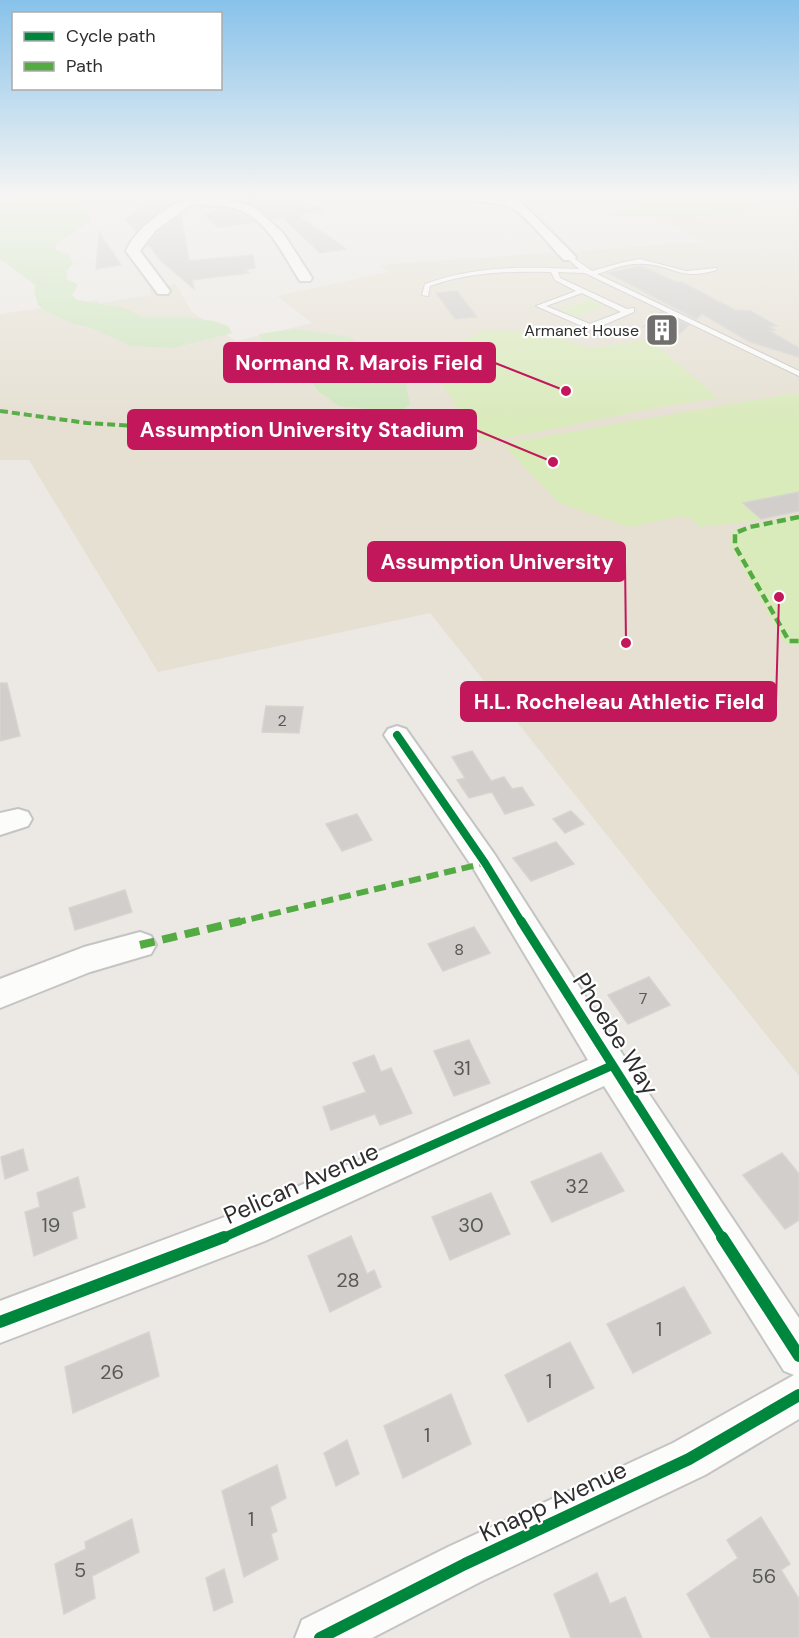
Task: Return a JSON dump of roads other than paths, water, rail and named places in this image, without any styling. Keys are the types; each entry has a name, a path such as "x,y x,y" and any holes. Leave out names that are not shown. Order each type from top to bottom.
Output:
{"street":[{"path":"148,271 163,291"},
{"path":"302,271 305,278"},
{"name":"Phoebe Way","path":"397,735 485,863 612,1066 799,1356"},
{"path":"0,994 84,960 140,945"},
{"name":"Pelican Avenue","path":"0,1322 251,1227 612,1066"},
{"name":"Knapp Avenue","path":"320,1638 465,1564 689,1459 799,1395"}],"lane":[{"path":"426,295 427,285 440,279 480,273 518,271"},
{"path":"554,271 557,279 627,312"},
{"path":"579,271 589,272 799,374"},
{"path":"677,271 688,275 704,271"},
{"path":"581,291 540,306 591,327"},
{"path":"582,330 649,303"}],"place":[{"name":"Armanet House","path":"662,330"},
{"name":"Normand R. Marois Field","path":"566,391"},
{"name":"Assumption University Stadium","path":"553,462"},
{"name":"H.L. Rocheleau Athletic Field","path":"779,597"},
{"name":"Assumption University","path":"626,643"}]}
